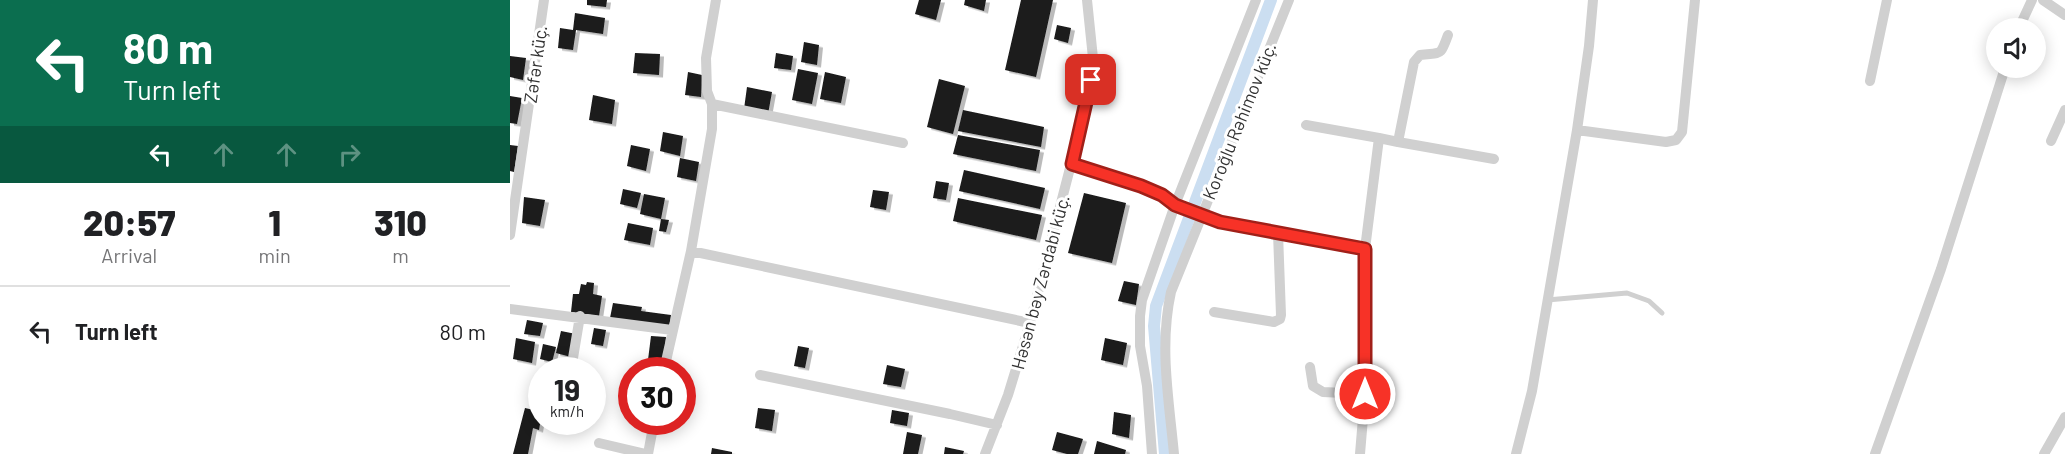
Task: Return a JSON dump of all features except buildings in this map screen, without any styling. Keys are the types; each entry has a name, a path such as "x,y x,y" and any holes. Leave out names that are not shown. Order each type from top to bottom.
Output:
{"street":[{"name":"Zəfər küç.","path":"510,235 544,0"},
{"path":"667,357 691,251 712,129 712,104 707,91 706,58 716,0"},
{"name":"Həsən bəy Zərdabi küç.","path":"985,454 997,425 1030,323 1072,164 1091,80 1093,58 1087,0"},
{"name":"Koroğlu Rəhimov küç.","path":"1152,454 1147,386 1140,346 1142,300 1175,205 1256,0"},
{"name":"Koroğlu Rəhimov küç.","path":"1174,454 1165,357 1165,331 1171,292 1289,0"},
{"path":"1516,454 1532,391 1577,130 1593,0"},
{"path":"1577,130 1666,142 1676,141 1682,132 1695,0"},
{"path":"1870,81 1887,0"},
{"path":"2024,18 2032,0"},
{"path":"2043,0 2065,15"},
{"path":"1398,142 1413,62 1420,55 1438,54 1442,51 1448,35"},
{"path":"1875,454 1941,269 2002,78"},
{"path":"712,104 903,142"},
{"path":"2051,141 2065,110"},
{"path":"1306,125 1494,159"},
{"path":"1360,454 1365,394 1365,249 1379,138"},
{"path":"1072,164 1141,186 1201,216 1229,224 1365,249"},
{"path":"1214,312 1274,322 1280,319 1281,284 1278,233"},
{"path":"691,251 1030,323"},
{"path":"510,309 580,316 672,330"},
{"path":"573,357 580,316"},
{"path":"1310,367 1313,386 1323,392 1365,394"},
{"path":"759,375 997,425"},
{"path":"2044,454 2065,417"},
{"path":"599,443 647,454 651,435"}],"lane":[{"path":"1547,300 1627,294 1649,302 1662,313"}],"waterway":[{"path":"1165,454 1154,326 1156,306 1271,0"}],"route":[{"path":"1091,80 1072,164 1141,186 1162,195 1175,205 1220,222 1365,249 1365,394"}]}
